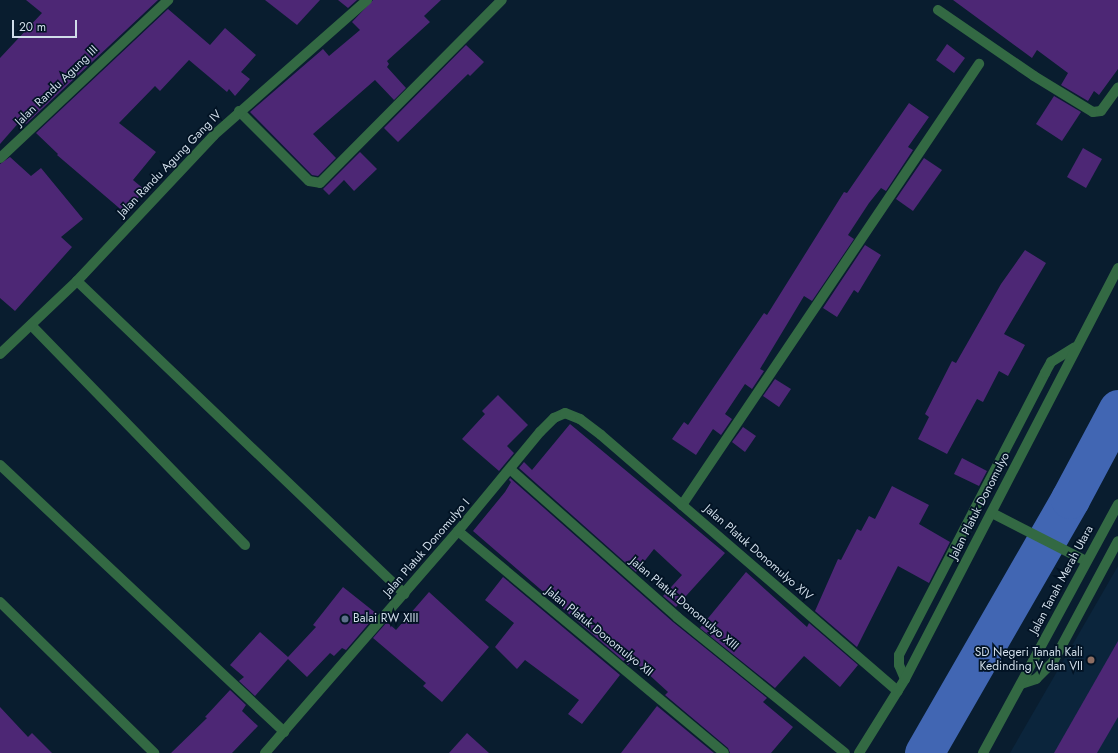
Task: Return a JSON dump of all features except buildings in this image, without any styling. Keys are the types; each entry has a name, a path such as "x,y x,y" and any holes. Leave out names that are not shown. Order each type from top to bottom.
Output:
{"street":[{"name":"Jalan Randu Agung III","path":"0,158 168,0"},
{"name":"Jalan Randu Agung Gang IV","path":"0,354 77,281 239,111 367,0"},
{"path":"239,111 309,181 320,183 502,0"},
{"path":"938,10 1034,76 1093,112 1101,111 1118,88"},
{"path":"682,504 979,64"},
{"name":"Jalan Platuk Donomulyo","path":"859,753 905,678 992,513 1075,347 1118,268"},
{"path":"77,281 404,594"},
{"path":"31,325 245,545"},
{"path":"905,678 899,665 899,655 1045,373 1052,362 1075,347"},
{"name":"Jalan Platuk Donomulyo I","path":"265,753 511,470 540,432 560,414 580,419 602,435"},
{"name":"Jalan Platuk Donomulyo XIV","path":"602,435 898,691"},
{"path":"0,465 284,732"},
{"name":"Jalan Platuk Donomulyo XIII","path":"511,470 677,617 844,753"},
{"name":"Jalan Tanah Merah Utara","path":"983,753 1086,560 1118,504"},
{"path":"992,513 1086,560"},
{"name":"Jalan Platuk Donomulyo XII","path":"458,531 724,753"},
{"path":"1021,684 1036,679 1053,662 1117,546"},
{"path":"0,602 154,753"}],"shaded area":[{"name":"SD Negeri Tanah Kali Kedinding V dan VII","path":"1118,566 1118,753 1010,753"}],"waterway":[{"path":"924,753 1070,499 1118,409"}],"place":[{"name":"Balai RW XIII","path":"345,619"},
{"name":"SD Negeri Tanah Kali Kedinding V dan VII","path":"1091,660"}]}
